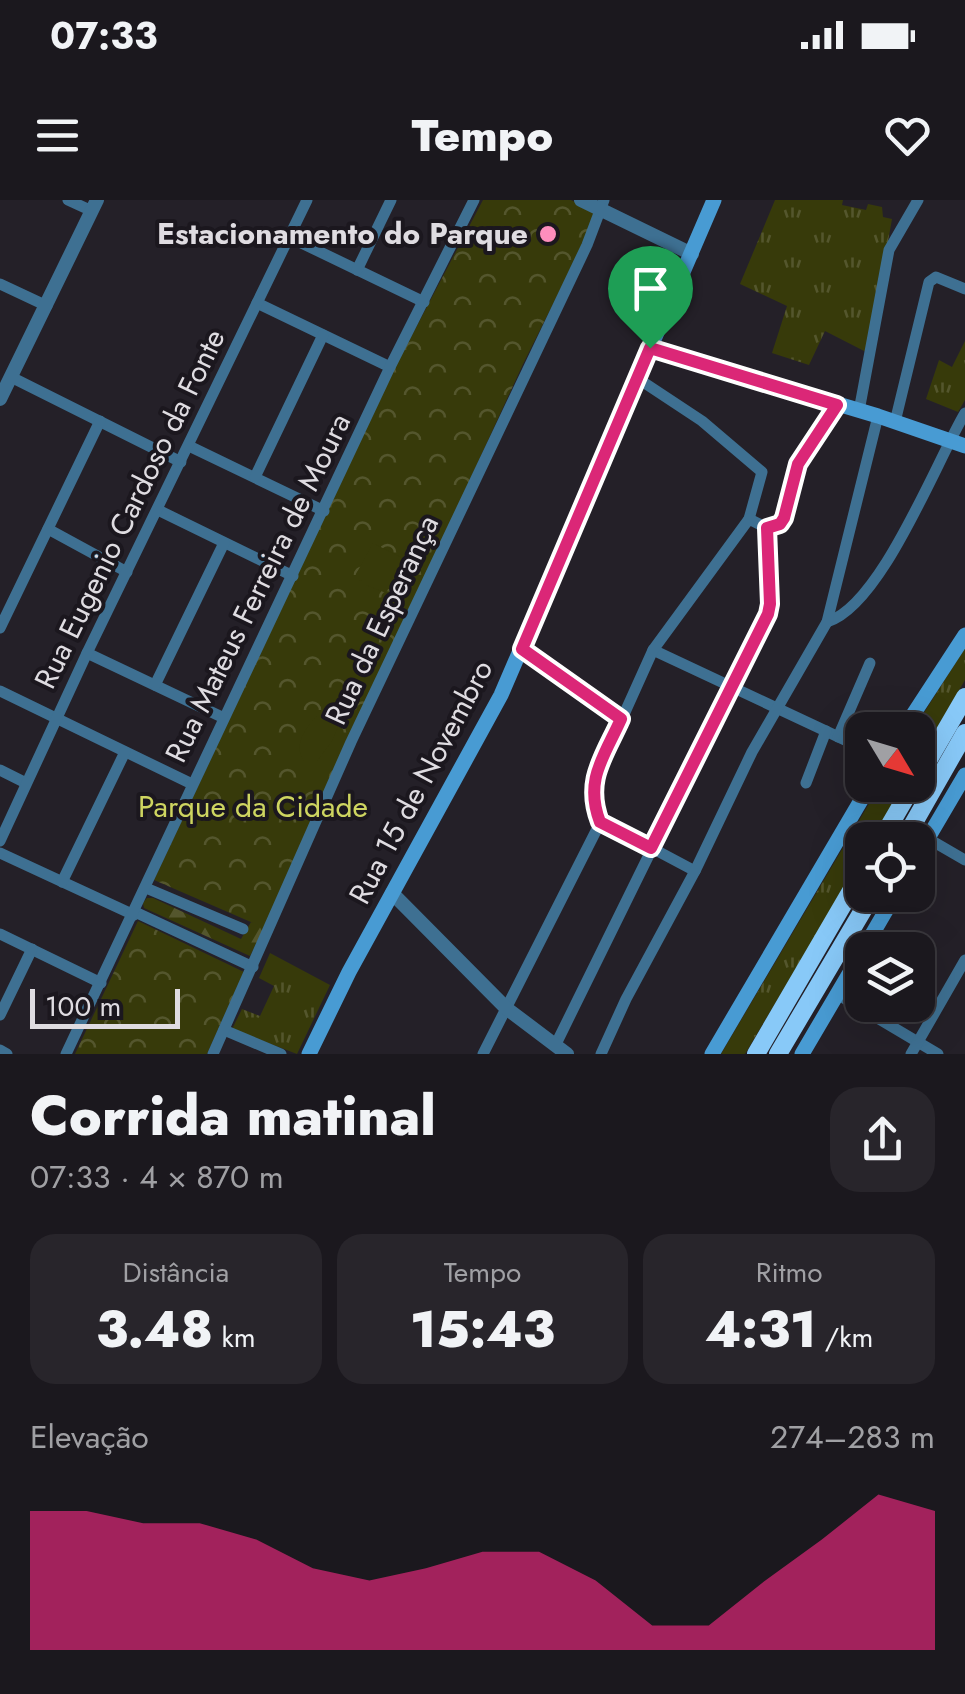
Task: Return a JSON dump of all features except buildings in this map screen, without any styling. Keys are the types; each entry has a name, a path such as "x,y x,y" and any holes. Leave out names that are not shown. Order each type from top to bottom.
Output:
{"highway":[{"path":"935,749 965,697"},
{"path":"914,822 965,733"},
{"path":"756,1054 845,901"},
{"path":"778,1054 862,912"}],"main road":[{"name":"Rua 15 de Novembro","path":"309,1054 392,893 484,728 522,649 714,200"},
{"path":"650,348 957,443"},
{"path":"915,712 965,634"},
{"path":"935,826 965,775"},
{"path":"712,1054 860,802"},
{"path":"802,1054 845,981"}],"street":[{"path":"0,399 95,206 68,200"},
{"name":"Rua Eugenio Cardoso da Fonte","path":"0,841 87,652 307,200"},
{"path":"357,270 391,200"},
{"name":"Rua Mateus Ferreira de Moura","path":"66,1054 390,367 474,200"},
{"path":"581,200 603,205 692,254"},
{"path":"859,411 889,250 918,200"},
{"name":"Rua da Esperança","path":"214,1054 351,742 603,205"},
{"path":"289,238 424,302"},
{"path":"896,422 931,279 936,277 965,289"},
{"path":"0,284 47,306"},
{"path":"257,303 390,367"},
{"path":"254,477 323,335"},
{"path":"11,377 181,462"},
{"path":"483,1054 600,822 592,784 653,650 749,518 762,472 702,422 637,378"},
{"path":"749,518 767,528 780,524 798,464 837,405"},
{"path":"827,622 848,612 880,570 957,443 965,413"},
{"path":"601,1054 775,707 827,622 878,416"},
{"path":"0,628 100,421"},
{"path":"188,446 324,511"},
{"path":"158,510 293,576"},
{"path":"392,893 506,1008 561,1050 651,848 770,604 767,528"},
{"path":"48,529 127,572"},
{"path":"155,686 224,544"},
{"path":"522,649 621,719"},
{"path":"653,650 845,740"},
{"path":"87,652 224,718"},
{"path":"806,783 870,663"},
{"path":"0,691 192,784"},
{"path":"62,882 125,752"},
{"path":"0,770 26,783"},
{"path":"600,822 695,871"},
{"path":"935,842 965,860"},
{"path":"0,853 252,967"},
{"path":"146,888 243,929"},
{"path":"0,934 101,982"},
{"path":"0,1015 32,949"},
{"path":"914,1048 965,960"},
{"path":"837,994 914,1048 938,1054"},
{"path":"224,1030 281,1054"},
{"path":"0,1050 7,1054"}],"green space":[{"name":"Parque da Cidade","path":"483,200 571,200 598,214 523,364 269,918 258,925 154,880 390,377"},
{"path":"775,200 843,200 842,205 866,210 868,204 882,207 883,217 892,219 868,353 825,331 809,365 772,353 787,306 740,284"},
{"path":"965,341 965,400 958,412 926,399 939,360 952,367"},
{"path":"373,543 404,559 386,593 355,576"},
{"path":"965,648 965,680 935,731 935,712 924,712"},
{"path":"344,693 352,695 332,741 317,761 304,761 300,751 304,732"},
{"path":"870,802 893,802 882,822 858,822"},
{"path":"845,844 845,886 745,1054 721,1054"},
{"path":"147,898 241,939 251,922 258,924 269,918 250,956 144,908"},
{"path":"138,921 244,972 207,1054 75,1054"},
{"path":"270,953 330,985 297,1054 232,1029 242,1009 260,1016 274,986 259,978"}],"place":[{"name":"Estacionamento do Parque","path":"548,234"}],"route":[{"path":"650,348 837,405 798,464 784,518 780,524 767,528 768,614 651,848 600,822 593,799 594,780 621,719 522,649 650,348"}]}
